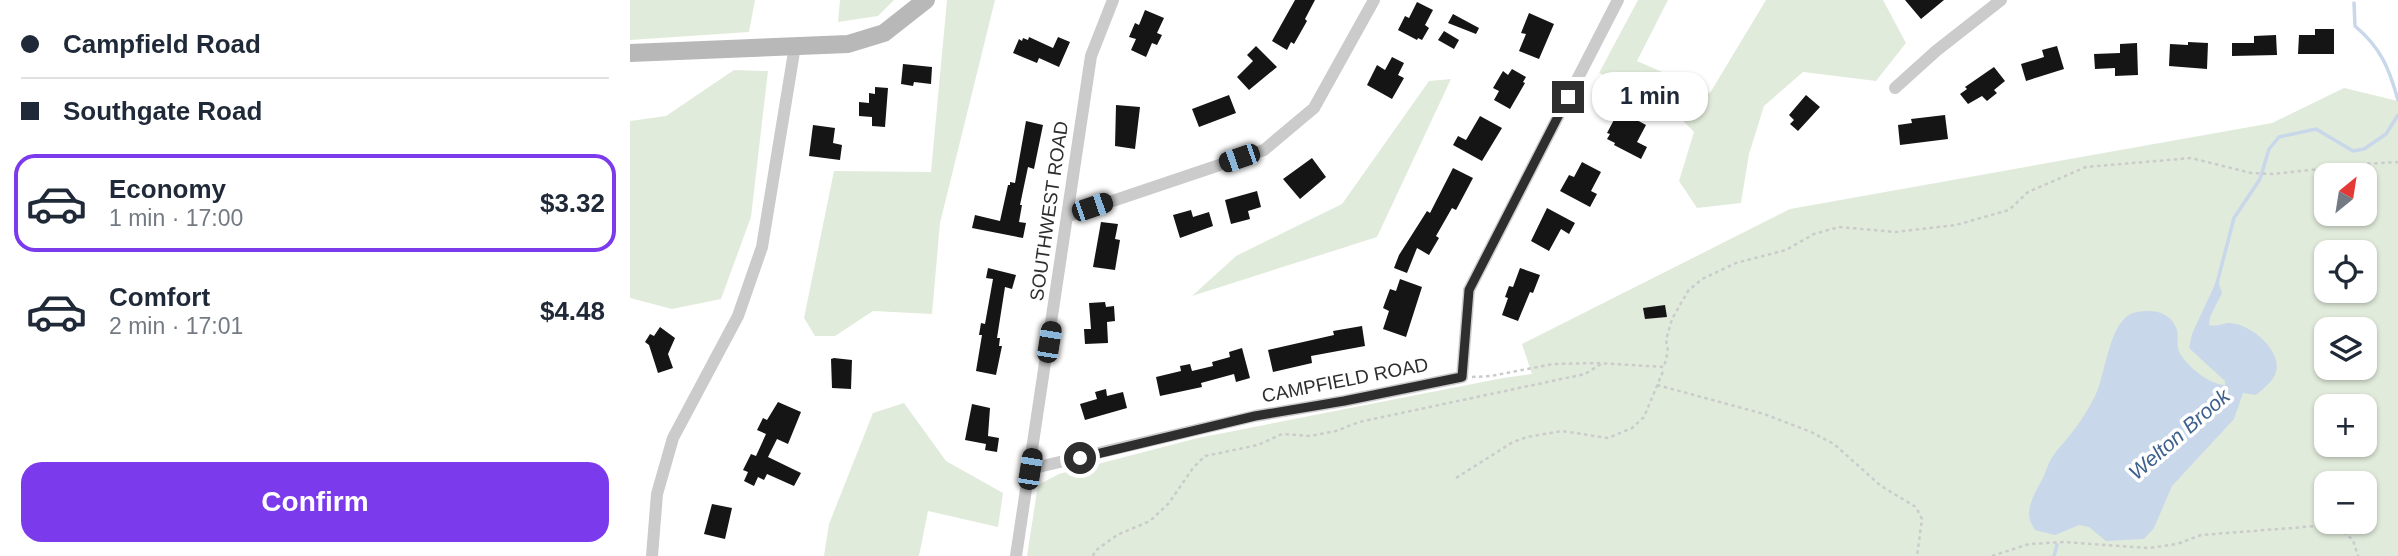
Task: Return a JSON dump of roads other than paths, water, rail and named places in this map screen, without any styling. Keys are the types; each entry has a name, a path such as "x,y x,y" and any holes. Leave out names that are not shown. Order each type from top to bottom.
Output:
{"street":[{"path":"630,53 848,44 869,39 901,21 926,0"},
{"name":"SOUTHWEST ROAD","path":"1016,556 1091,56 1113,0"},
{"path":"1068,216 1264,150 1314,108 1374,0"},
{"name":"CAMPFIELD ROAD","path":"1030,469 1255,416 1462,377 1469,290 1618,0"},
{"path":"1895,88 1936,51 2001,0"},
{"path":"652,556 657,494 673,438 738,316 762,247 795,46"}],"water":[{"path":"2216,282 2222,293 2209,325 2238,325 2247,328 2264,341 2271,349 2277,366 2271,381 2256,395 2243,393 2234,419 2172,486 2154,528 2144,539 2106,541 2089,527 2079,525 2055,535 2035,530 2029,515 2033,497 2051,459 2077,426 2093,399 2100,385 2115,334 2128,316 2150,311 2171,319 2177,330 2178,348 2182,356 2205,378 2225,385 2225,381 2189,348 2192,334"}],"waterway":[{"name":"Welton Brook","path":"2354,3 2355,26 2383,59 2398,100"},
{"name":"Welton Brook","path":"2216,287 2234,218 2260,179 2269,149 2279,137 2316,129 2353,151 2364,149 2386,134 2398,115"},
{"name":"Welton Brook","path":"2054,556 2057,545"}]}
